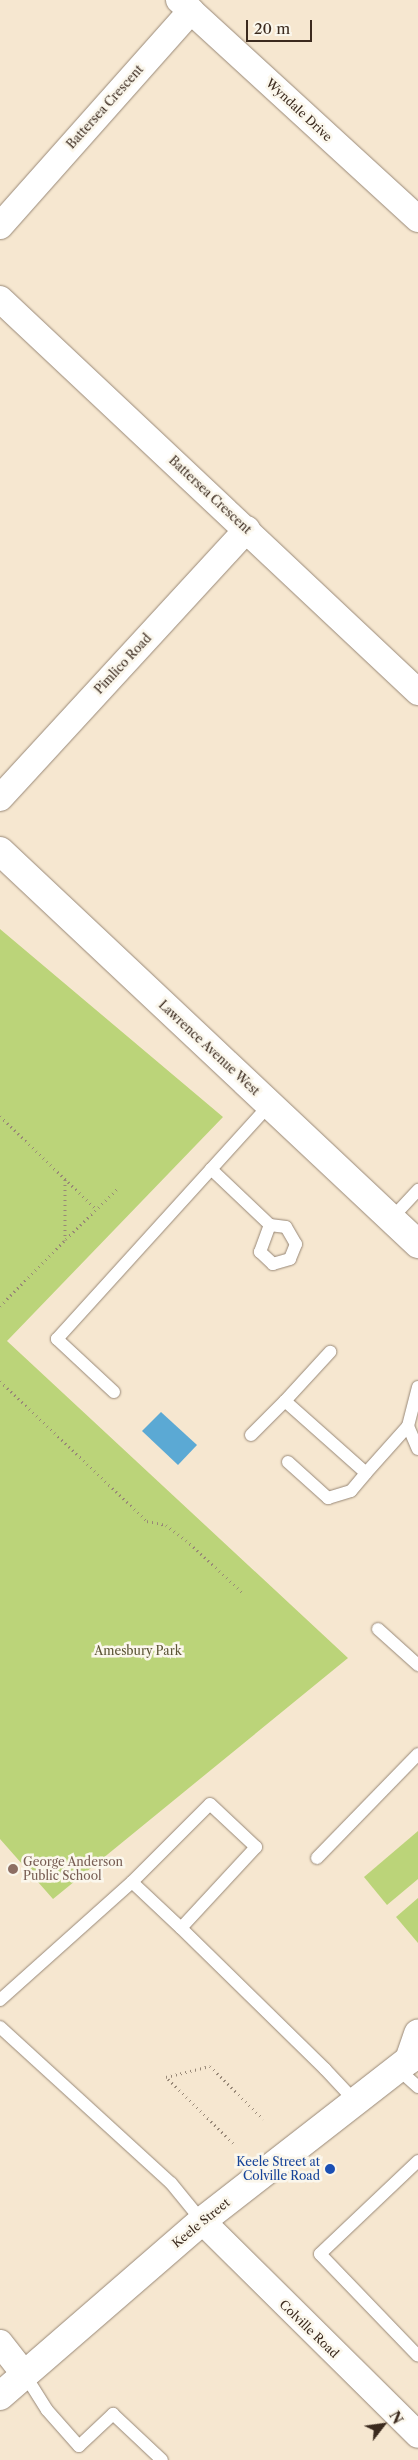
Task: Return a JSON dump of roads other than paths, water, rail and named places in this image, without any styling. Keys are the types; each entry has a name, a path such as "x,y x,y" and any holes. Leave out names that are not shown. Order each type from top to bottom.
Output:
{"main road":[{"name":"Lawrence Avenue West","path":"0,851 418,1244"},
{"path":"408,2063 418,2034"},
{"name":"Keele Street","path":"0,2396 202,2221 408,2063"}],"street":[{"name":"Wyndale Drive","path":"185,5 418,219"},
{"name":"Battersea Crescent","path":"0,226 185,5"},
{"name":"Battersea Crescent","path":"0,300 418,692"},
{"name":"Pimlico Road","path":"0,798 247,530"},
{"name":"Colville Road","path":"202,2221 416,2428"},
{"path":"0,2343 25,2375"}],"lane":[{"path":"114,1392 57,1339 269,1105"},
{"path":"211,1169 270,1225"},
{"path":"391,1219 418,1190"},
{"path":"251,1435 330,1352"},
{"path":"288,1462 328,1498 351,1491 408,1426 418,1387"},
{"path":"284,1401 366,1473"},
{"path":"408,1426 418,1449"},
{"path":"378,1629 418,1665"},
{"path":"317,1858 418,1754"},
{"path":"0,2000 132,1882 210,1804 256,1847 181,1928"},
{"path":"132,1882 325,2069 356,2102"},
{"path":"0,2027 171,2182 202,2221"},
{"path":"408,2063 418,2087"},
{"path":"418,2161 320,2254 418,2356"},
{"path":"25,2375 47,2410 79,2446 113,2414 162,2460"}],"water":[{"path":"161,1412 197,1445 178,1465 142,1431"}],"place":[{"name":"George Anderson Public School","path":"13,1869"},
{"name":"Keele Street at Colville Road","path":"330,2169"}],"park label":[{"name":"Amesbury Park","path":"138,1651"}]}
